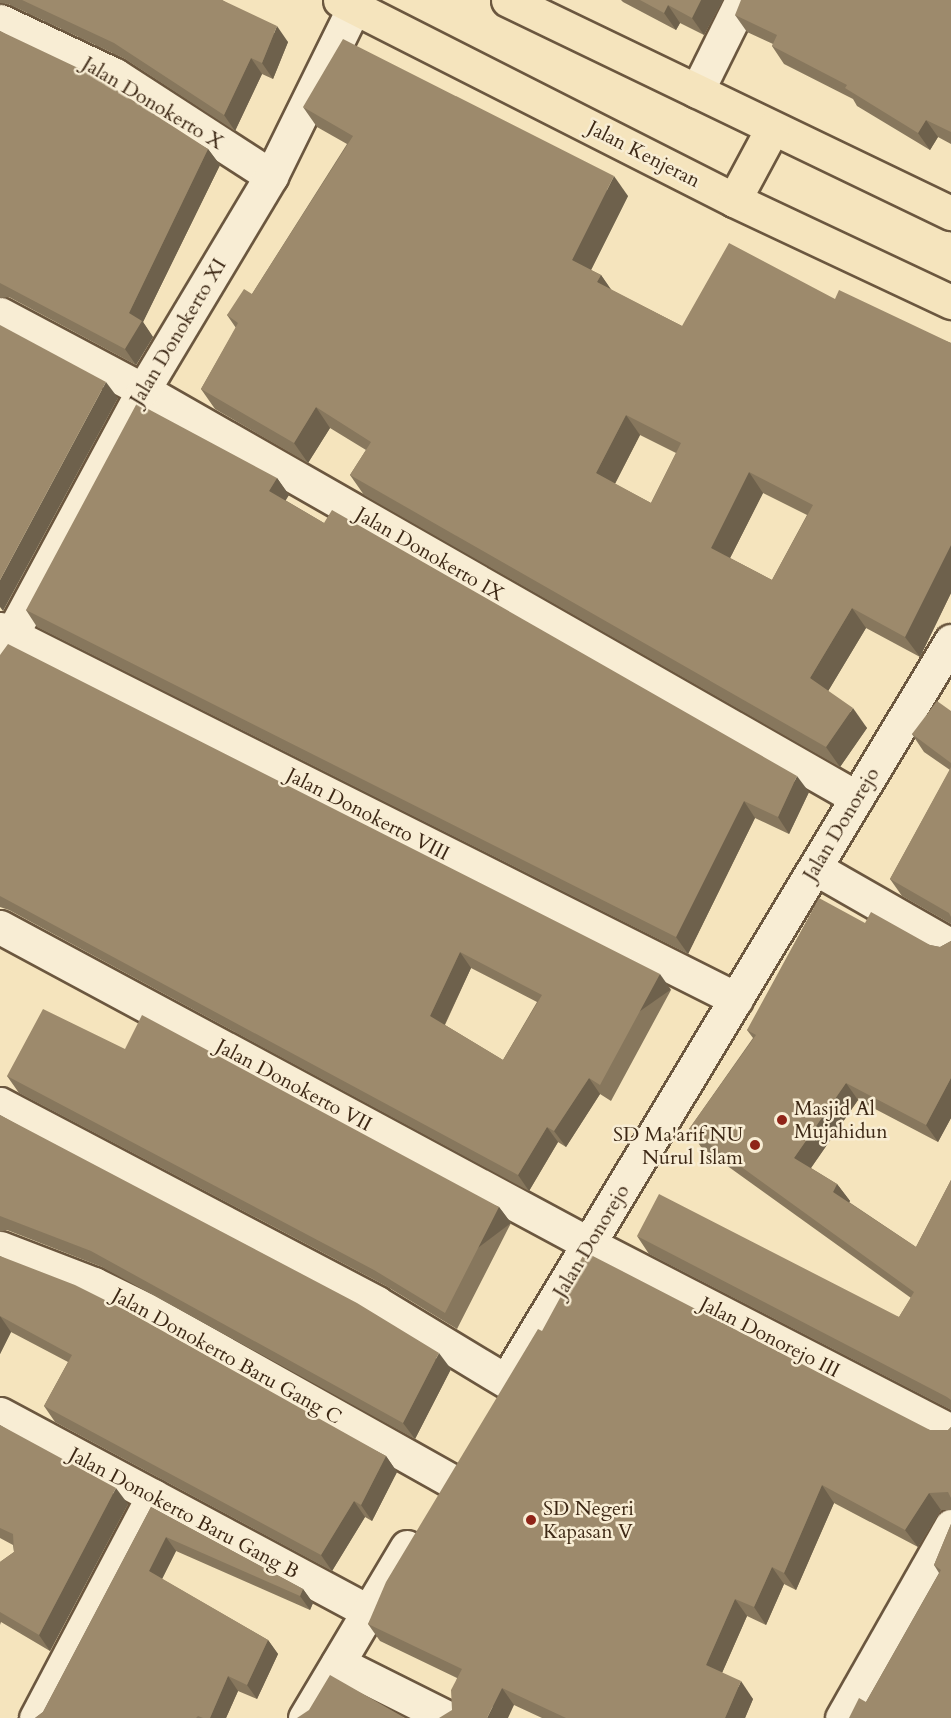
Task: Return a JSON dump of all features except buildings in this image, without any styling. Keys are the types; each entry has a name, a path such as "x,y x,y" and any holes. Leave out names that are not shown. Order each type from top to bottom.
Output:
{"highway":[{"path":"508,0 772,129 951,213"},
{"name":"Jalan Kenjeran","path":"347,4 734,200 951,302"},
{"path":"734,200 772,129"}],"street":[{"path":"697,91 742,0"},
{"name":"Jalan Donokerto XI","path":"4,640 143,390 271,176 347,4"},
{"name":"Jalan Donokerto X","path":"0,21 115,75 271,176"},
{"name":"Jalan Donokerto IX","path":"0,314 143,390 857,798"},
{"name":"Jalan Donokerto VIII","path":"4,640 736,999"},
{"name":"Jalan Donorejo","path":"489,1410 951,641"},
{"path":"815,868 951,946"},
{"name":"Jalan Donokerto VII","path":"0,927 589,1244"},
{"path":"0,1104 377,1302 507,1381"},
{"name":"Jalan Donorejo III","path":"589,1244 951,1431"},
{"name":"Jalan Donokerto Baru Gang C","path":"0,1248 93,1284 147,1310 448,1479"},
{"name":"Jalan Donokerto Baru Gang B","path":"0,1414 369,1612"},
{"path":"305,1718 466,1450"},
{"path":"36,1718 153,1496"},
{"path":"842,1718 951,1526"},
{"path":"338,1663 447,1718"}],"place":[{"name":"Masjid Al Mujahidun","path":"782,1120"},
{"name":"SD Ma'arif NU Nurul Islam","path":"755,1145"},
{"name":"SD Negeri Kapasan V","path":"531,1520"}]}
